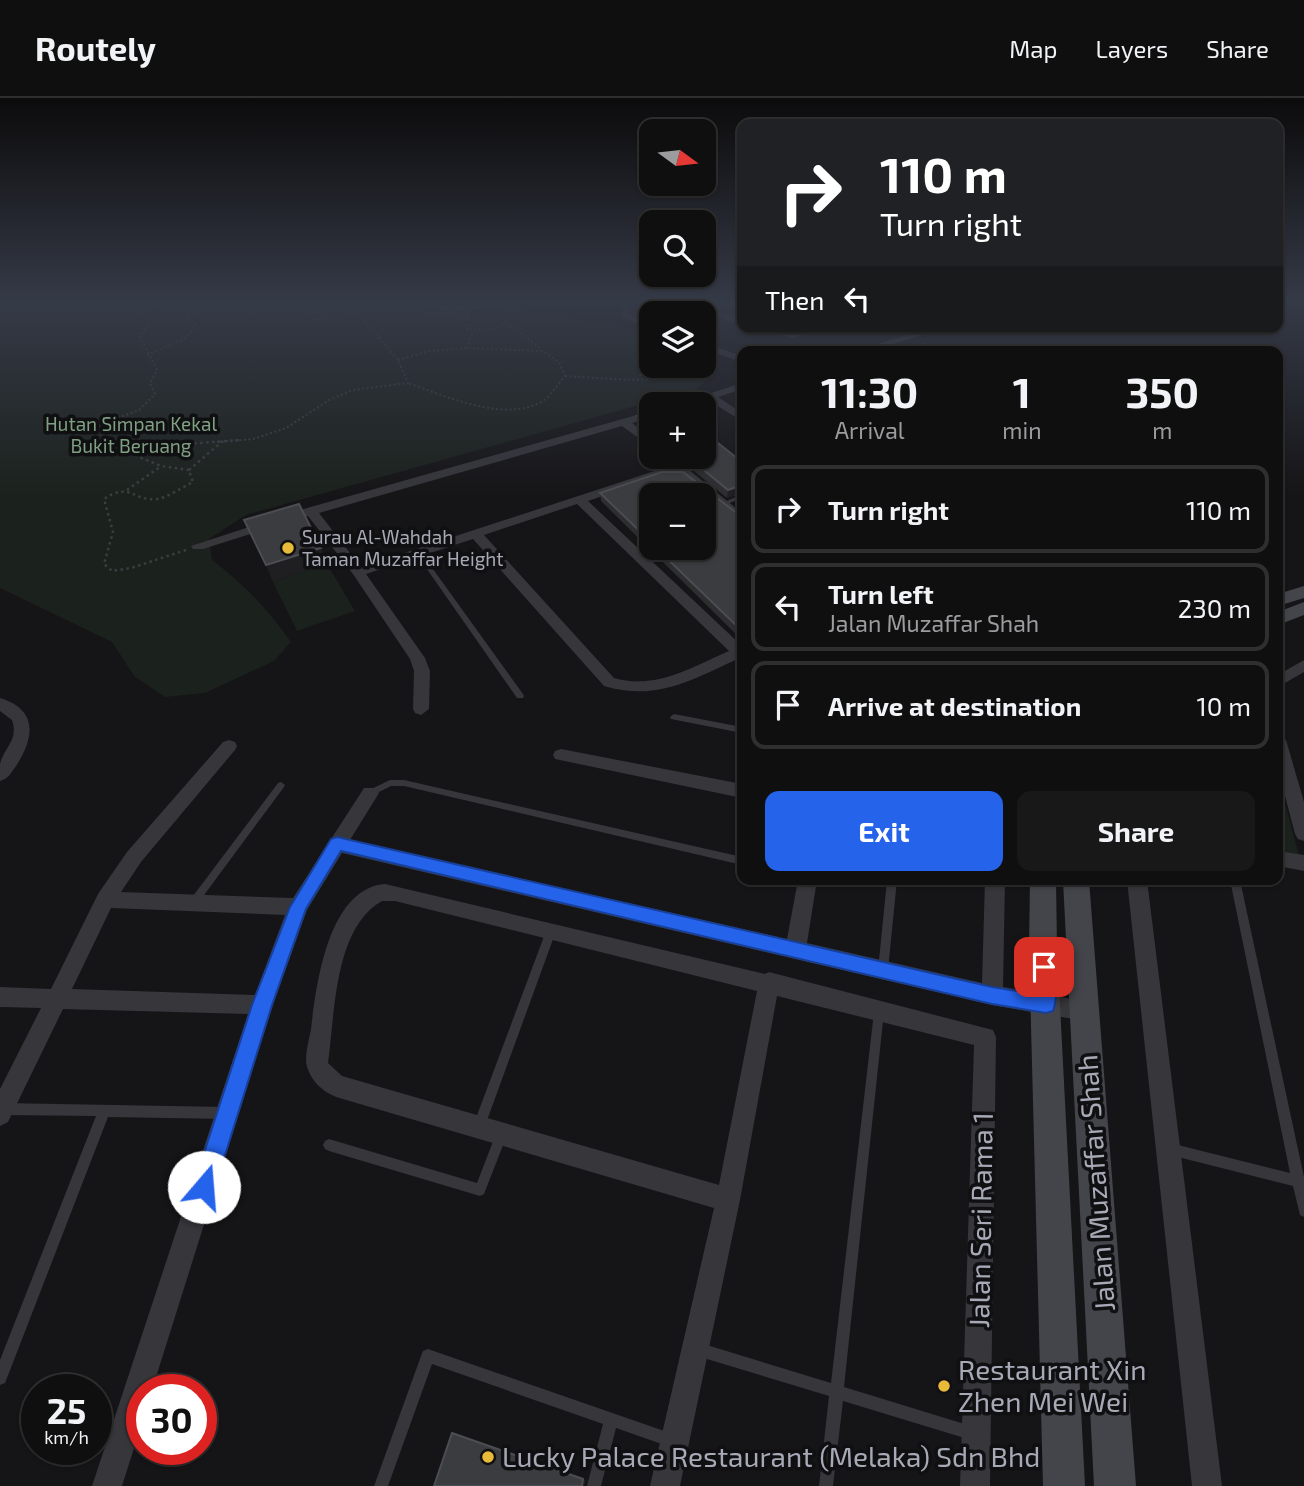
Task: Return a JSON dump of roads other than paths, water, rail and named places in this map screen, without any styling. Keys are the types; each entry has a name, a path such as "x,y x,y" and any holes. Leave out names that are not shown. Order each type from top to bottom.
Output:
{"main road":[{"path":"1283,598 1304,592"},
{"path":"1283,617 1304,608"},
{"name":"Jalan Muzaffar Shah","path":"1043,885 1064,1486"},
{"name":"Jalan Muzaffar Shah","path":"1076,885 1115,1486"}],"street":[{"path":"716,394 737,388"},
{"path":"716,400 737,415"},
{"path":"198,546 639,418"},
{"path":"624,422 639,434"},
{"path":"358,572 672,469"},
{"path":"680,469 737,515"},
{"path":"579,499 737,649"},
{"path":"311,511 358,572 417,658 422,679 421,709"},
{"path":"476,534 609,682 620,687 647,689 737,653"},
{"path":"1283,679 1304,665"},
{"path":"0,704 18,716 23,730 17,749 0,775"},
{"path":"2,1106 105,900 134,857 229,746"},
{"path":"561,755 737,790"},
{"path":"1283,758 1304,834"},
{"path":"107,1486 262,1005 299,907 370,793"},
{"path":"337,844 992,995 1085,1011"},
{"path":"1283,860 1304,863"},
{"path":"796,951 807,885"},
{"path":"992,995 995,885"},
{"path":"1138,885 1207,1486"},
{"path":"728,1200 336,1086 323,1076 317,1064 336,945 354,912 366,900 379,893 395,893 879,1010"},
{"path":"105,900 299,907"},
{"path":"665,1486 728,1200 769,982"},
{"path":"0,996 54,1000 262,1005"},
{"name":"Jalan Seri Rama 1","path":"879,1010 985,1037 975,1486"}],"lane":[{"path":"723,503 737,498"},
{"path":"418,552 520,696"},
{"path":"674,717 737,729"},
{"path":"370,793 390,783 404,783 737,860"},
{"path":"193,903 281,785"},
{"path":"883,970 892,885"},
{"path":"1236,885 1301,1182 1304,1211"},
{"path":"329,1145 480,1190 490,1130 551,931"},
{"path":"826,1486 879,1010"},
{"path":"2,1106 228,1113"},
{"path":"0,1378 104,1111"},
{"path":"1168,1148 1301,1182"},
{"path":"694,1348 976,1435"},
{"path":"381,1486 428,1356 674,1442"},
{"path":"594,1486 611,1419"}],"place":[{"name":"Surau Al-Wahdah Taman Muzaffar Height","path":"288,548"},
{"name":"Restaurant Xin Zhen Mei Wei","path":"944,1386"},
{"name":"Lucky Palace Restaurant (Melaka) Sdn Bhd","path":"488,1457"}],"park label":[{"name":"Hutan Simpan Kekal Bukit Beruang","path":"131,435"}]}
